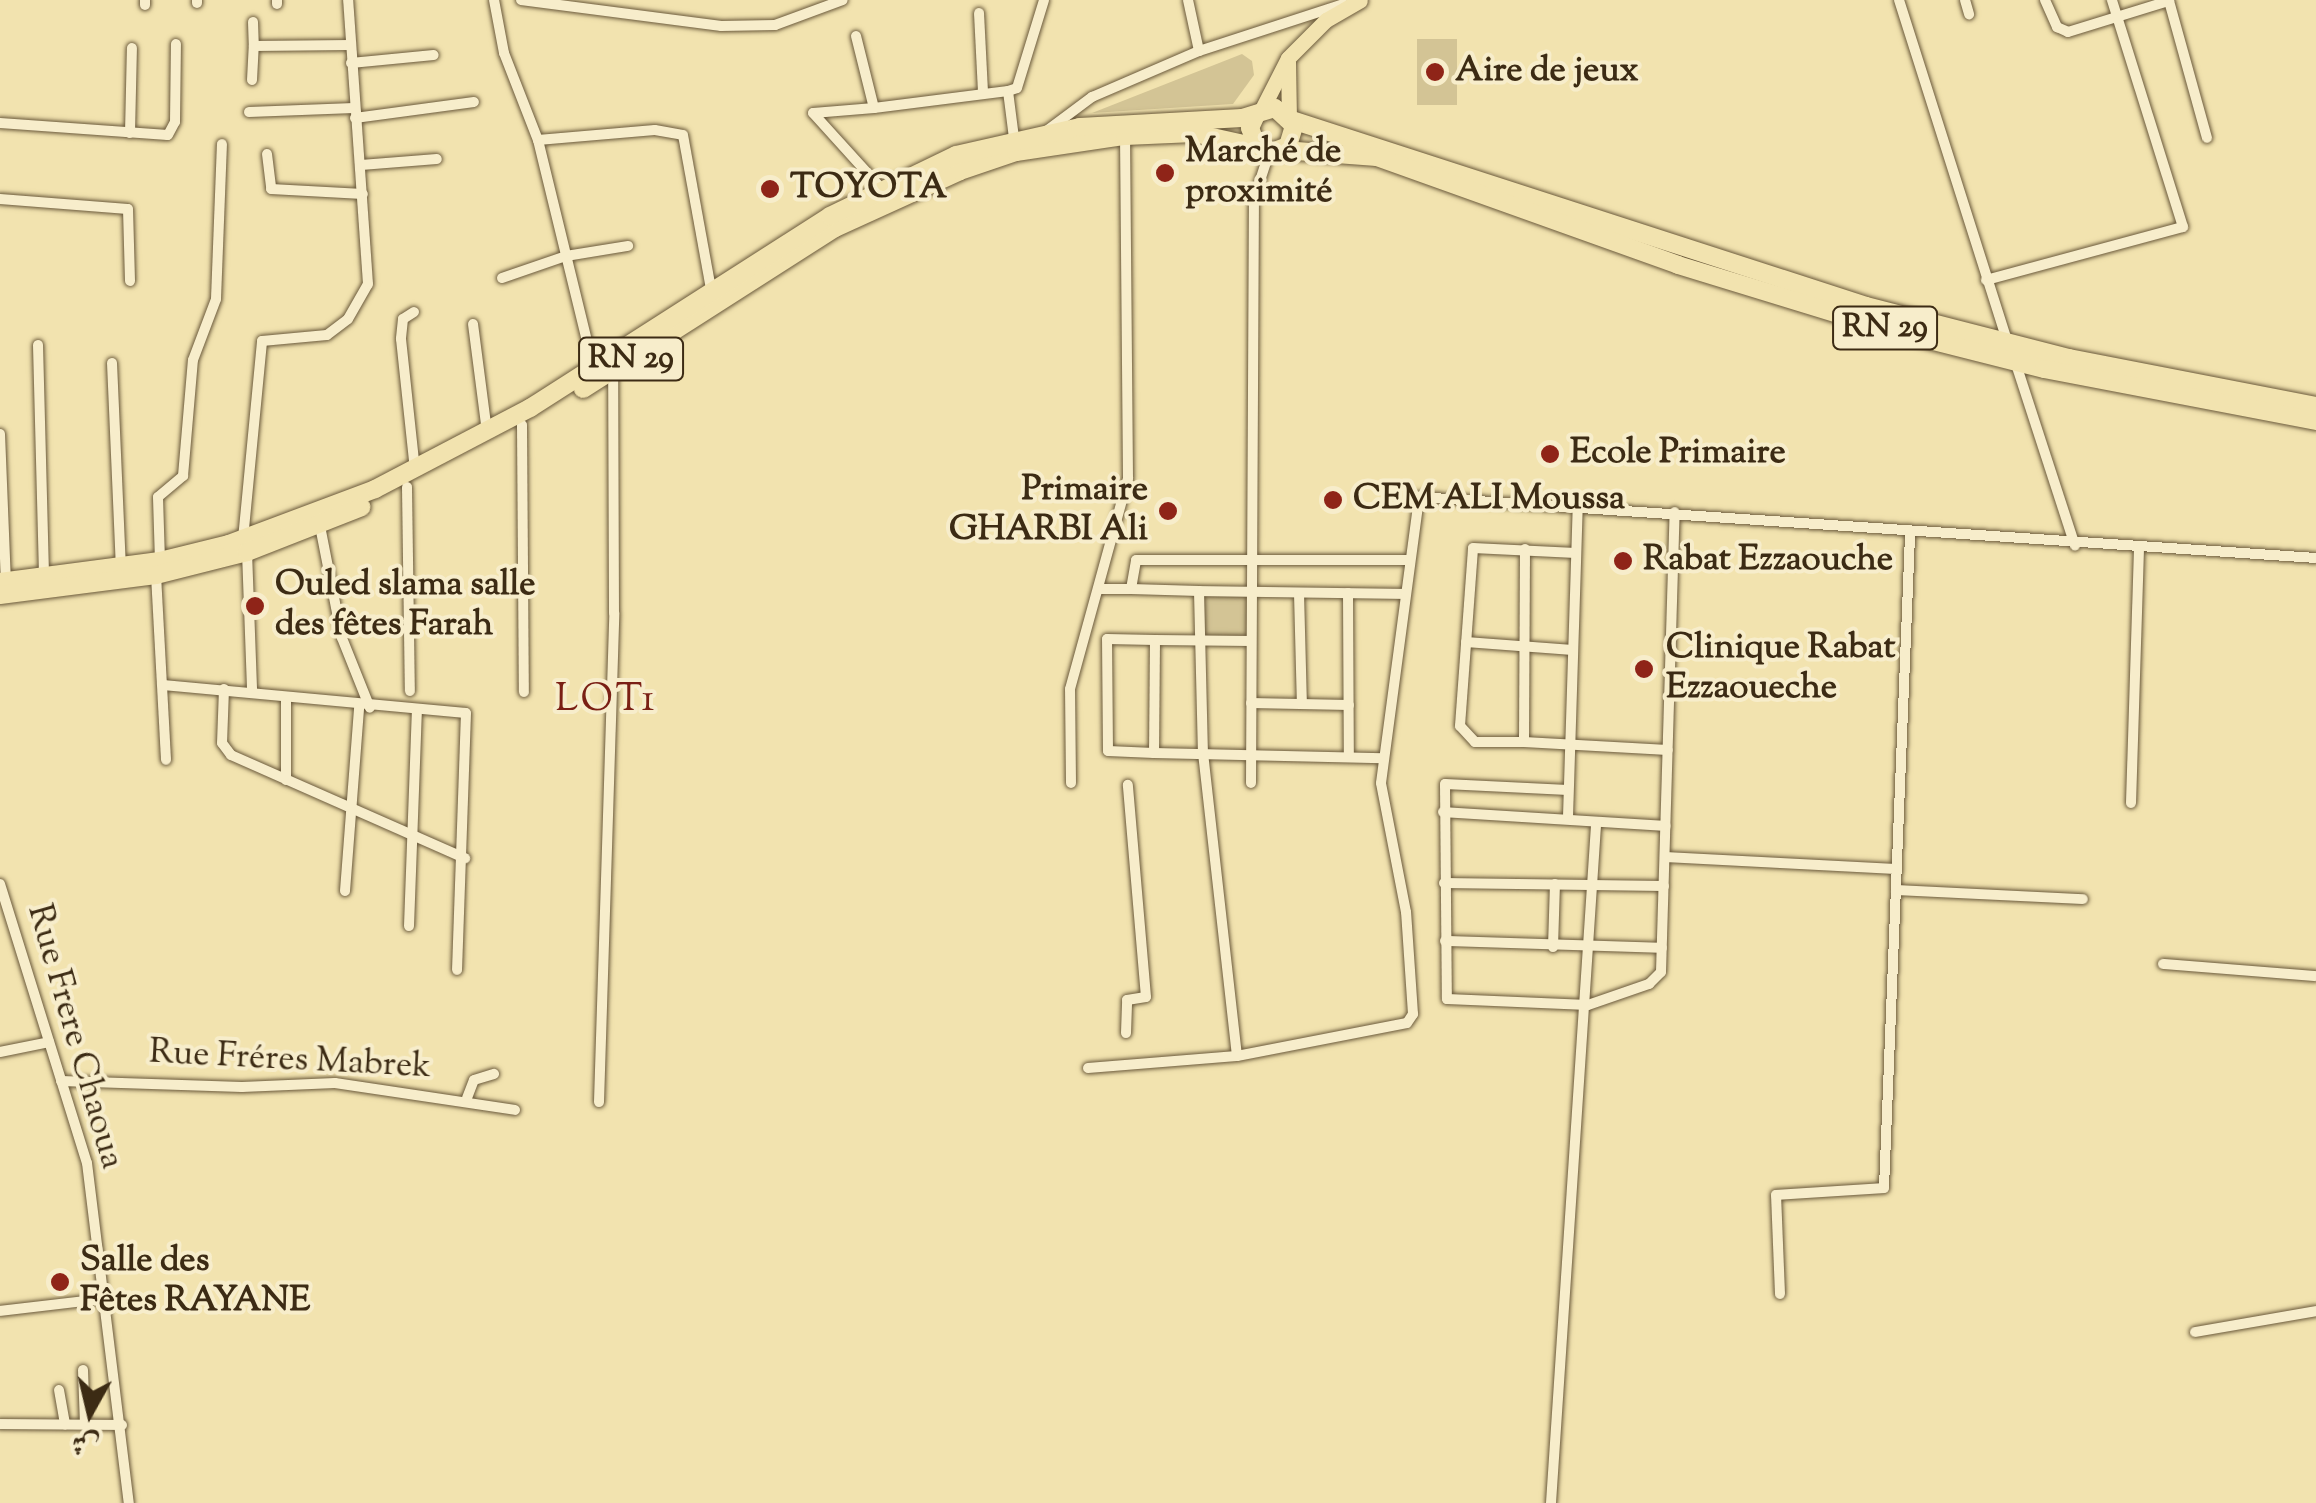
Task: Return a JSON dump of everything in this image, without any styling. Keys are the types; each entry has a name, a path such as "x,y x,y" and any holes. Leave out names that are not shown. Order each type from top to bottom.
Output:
{"highway":[{"path":"1275,108 1290,118 1294,133 1270,150 1250,135 1258,113 1275,108"},
{"name":"RN 29","path":"244,546 411,479 487,432 601,374 711,289 881,188 1014,138 1258,113"},
{"name":"RN 29","path":"1290,118 1714,260 2007,342 2316,406"},
{"name":"RN 29","path":"2,586 158,568 320,526 522,425 889,200 1016,152 1125,136 1194,134 1270,150 1377,157 1725,280 2015,362 2316,422"},
{"name":"RN 29","path":"2,586 121,566 158,568"}],"main road":[{"path":"1258,113 1288,58 1326,20 1360,0"},
{"path":"1288,58 1290,118"}],"street":[{"path":"252,691 244,546 262,341 327,335 356,309 370,267 354,113 348,0"},
{"path":"599,1102 614,614 601,374 566,256 538,140 504,53 494,0 722,26 775,25 844,0"},
{"path":"881,188 813,113 1017,88 1044,0"},
{"path":"1188,0 1199,50"},
{"path":"1043,133 1092,97 1199,50 1360,0"},
{"path":"1899,0 1986,280 2075,546"},
{"path":"1965,0 1969,14"},
{"path":"2045,0 2061,31 2118,18 2170,0 2208,138"},
{"path":"1986,280 2184,227 2112,0"},
{"path":"979,13 983,90"},
{"path":"252,80 253,22"},
{"path":"856,36 874,108"},
{"path":"0,123 130,134 173,131 176,44"},
{"path":"254,46 350,45"},
{"path":"130,134 132,48"},
{"path":"351,63 434,55"},
{"path":"1008,91 1014,138"},
{"path":"249,112 354,113 474,102"},
{"path":"538,140 654,130 683,135 711,289"},
{"path":"1071,783 1070,689 1128,478 1125,136"},
{"path":"166,760 158,498 183,476 193,360 216,300 222,144"},
{"path":"1251,782 1254,199 1270,150"},
{"path":"267,154 271,189 363,194"},
{"path":"361,165 436,159"},
{"path":"0,198 128,209 130,281"},
{"path":"502,278 566,256 628,246"},
{"path":"410,691 411,479 401,339 403,320 414,312"},
{"path":"473,324 487,432"},
{"path":"38,345 44,578"},
{"path":"112,363 121,566"},
{"path":"522,425 524,692"},
{"path":"0,434 2,586"},
{"path":"1088,1068 1238,1056 1407,1023 1413,1014 1406,912 1386,818 1383,758 1419,497 1675,512 2075,546 2316,558"},
{"path":"1568,817 1578,507"},
{"path":"1568,790 1445,784 1447,1000 1588,1005 1649,984 1662,972 1675,512"},
{"path":"320,526 342,638 364,708 346,891"},
{"path":"1780,1294 1776,1194 1884,1188 1910,534"},
{"path":"1576,553 1473,548 1465,736 1668,750"},
{"path":"1524,742 1525,549"},
{"path":"2132,803 2139,549"},
{"path":"1131,590 1136,560 1252,557 1409,560"},
{"path":"1098,589 1404,594"},
{"path":"1199,591 1203,755 1238,1056"},
{"path":"1299,592 1302,704"},
{"path":"1348,593 1349,758"},
{"path":"1082,639 1251,641"},
{"path":"1107,639 1108,751 1383,758"},
{"path":"1154,753 1156,640"},
{"path":"1466,642 1573,650"},
{"path":"163,685 252,691 364,708 459,710 468,720 465,858 457,970"},
{"path":"224,689 225,750 465,858"},
{"path":"286,698 286,780"},
{"path":"1251,703 1349,705"},
{"path":"409,926 417,710"},
{"path":"1126,1033 1126,1000 1146,996 1128,785"},
{"path":"1443,812 1568,817 1596,826 1666,826"},
{"path":"1551,1503 1588,1005 1596,826"},
{"path":"1665,857 1896,868"},
{"path":"1444,882 1664,886"},
{"name":"Rue Frere Chaoua","path":"0,884 88,1163 129,1503"},
{"path":"1553,947 1554,884"},
{"path":"1896,890 2083,899"},
{"path":"1445,941 1662,948"},
{"path":"2163,964 2316,976"},
{"path":"0,1052 49,1042"},
{"path":"468,1098 474,1080 494,1074"},
{"name":"Rue Fréres Mabrek","path":"61,1081 242,1088 336,1083 468,1098 515,1110"},
{"path":"0,1311 102,1298"},
{"path":"2195,1332 2316,1311"},
{"path":"84,1370 86,1425"},
{"path":"59,1390 65,1424"},
{"path":"0,1424 122,1425"}],"shaded area":[{"name":"Aire de jeux","path":"1417,39 1457,39 1457,105 1417,105"},
{"path":"1242,54 1252,61 1254,75 1233,104 1092,113"},
{"path":"1202,595 1248,595 1248,638 1202,638"}],"place":[{"name":"Aire de jeux","path":"1435,72"},
{"name":"Marché de proximité","path":"1165,173"},
{"name":"TOYOTA","path":"770,189"},
{"name":"Ecole Primaire","path":"1550,454"},
{"name":"CEM ALI Moussa","path":"1333,500"},
{"name":"Primaire GHARBI Ali","path":"1168,511"},
{"name":"Rabat Ezzaouche","path":"1623,561"},
{"name":"Ouled slama salle des fêtes Farah","path":"255,606"},
{"name":"Clinique Rabat Ezzaoueche","path":"1644,669"},
{"name":"Salle des Fêtes RAYANE","path":"60,1282"}],"district":[{"name":"LOT1","path":"606,702"}]}
